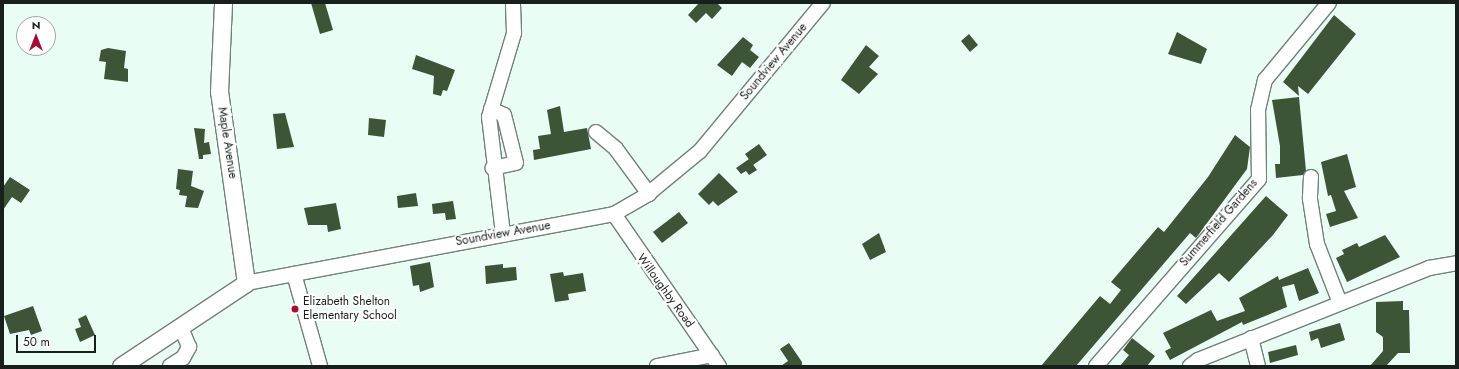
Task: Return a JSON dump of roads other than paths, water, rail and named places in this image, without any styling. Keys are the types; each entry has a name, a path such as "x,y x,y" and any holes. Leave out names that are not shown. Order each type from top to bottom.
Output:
{"main road":[{"name":"Maple Avenue","path":"223,3 219,92 246,283"},
{"name":"Soundview Avenue","path":"121,366 246,283"}],"street":[{"path":"503,234 488,133 491,109 514,33 513,3"},
{"name":"Soundview Avenue","path":"246,283 614,214 649,194 700,151 823,3"},
{"name":"Summerfield Gardens","path":"1096,366 1259,179 1258,110 1265,80 1329,3"},
{"path":"491,109 504,115 516,163 493,168"},
{"path":"596,132 616,149 649,194"},
{"path":"1311,177 1310,199 1317,244 1340,303"},
{"name":"Willoughby Road","path":"614,214 715,361"},
{"path":"1190,366 1251,338 1429,268 1456,263"},
{"path":"294,274 320,366"},
{"path":"170,366 183,358 189,347 181,327"},
{"path":"1251,338 1258,366"},
{"path":"657,366 715,361"}],"place":[{"name":"Elizabeth Shelton Elementary School","path":"295,309"}]}
